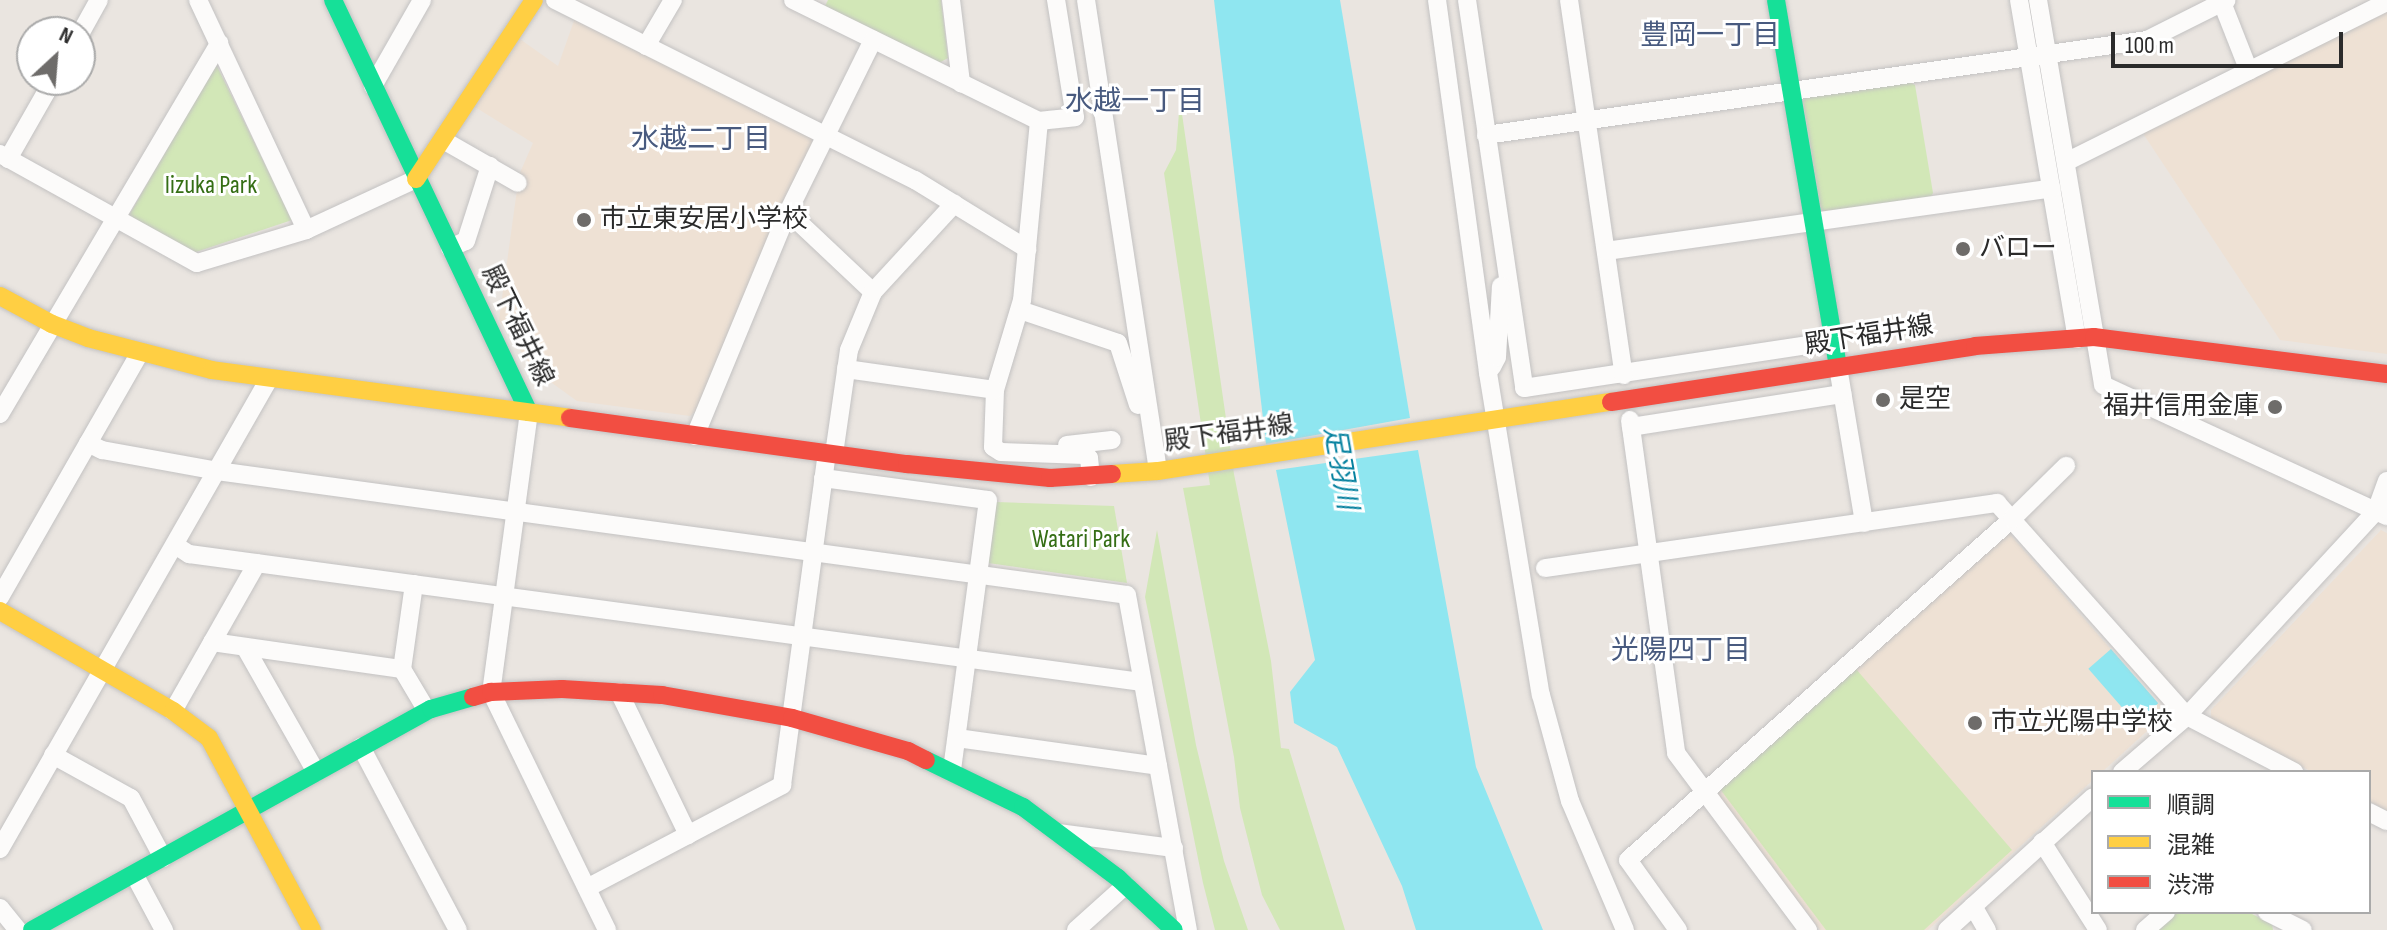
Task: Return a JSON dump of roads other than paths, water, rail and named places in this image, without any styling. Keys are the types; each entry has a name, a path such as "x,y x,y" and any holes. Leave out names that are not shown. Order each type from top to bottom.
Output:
{"street":[{"path":"198,0 306,230"},
{"name":"殿下福井線","path":"333,0 529,412 830,454 1026,477 1091,477 1158,471 1975,346 2086,338 2196,346 2387,374"},
{"path":"373,86 422,0"},
{"path":"43,96 4,156 197,263 306,230 416,179 534,0"},
{"path":"555,0 824,135 954,204 1027,249"},
{"path":"646,46 673,0"},
{"path":"793,0 819,6 873,40 1039,121 1075,117 1056,0"},
{"path":"951,0 961,83"},
{"path":"1086,0 1158,471"},
{"path":"1437,0 1488,373 1541,695 1570,801 1625,930"},
{"path":"1467,0 1524,388 1833,341"},
{"path":"1569,0 1624,375"},
{"path":"1776,0 1864,523"},
{"path":"2019,0 2038,54 2066,162 2086,338"},
{"path":"2038,0 2038,54 2052,188 2086,338 2103,385 2382,514"},
{"path":"2348,0 2356,17"},
{"path":"1486,135 2147,40 2224,1 2249,71"},
{"path":"2066,162 2387,2"},
{"path":"695,436 788,212 873,40"},
{"path":"0,414 219,43"},
{"path":"1039,121 1020,310 995,390 993,440 998,452 1087,456 1091,477"},
{"path":"443,140 518,183"},
{"path":"450,248 466,241 490,166"},
{"path":"1606,251 2052,188"},
{"path":"587,888 782,785 823,478 849,350 873,292 954,204"},
{"path":"788,212 873,292"},
{"path":"1488,373 1497,357 1501,288 1506,268"},
{"path":"0,296 52,324 139,354 269,379 529,412 512,514 491,692 607,930"},
{"path":"1020,310 1118,343 1139,409 1152,431"},
{"path":"0,597 139,354"},
{"path":"846,369 995,390"},
{"path":"0,849 269,379"},
{"path":"1808,930 1676,753 1630,423 1842,394"},
{"path":"993,440 1071,445 1112,440"},
{"path":"88,443 102,450 217,471 512,514 1127,595 1188,930"},
{"path":"1678,930 1628,860 2012,519 2066,466"},
{"path":"823,478 988,500 970,659 952,769"},
{"path":"2124,770 2187,716 2382,514 2387,481"},
{"path":"1545,568 1997,503 2187,716 2290,770"},
{"path":"175,545 189,554 1142,682"},
{"path":"173,711 257,563"},
{"path":"414,584 402,669 427,711"},
{"path":"0,611 173,711 209,738 312,930"},
{"path":"212,642 402,669"},
{"path":"245,647 316,772"},
{"path":"32,930 427,711 491,692 562,689 662,695 792,718 908,751 952,769 1023,807 1126,885 1174,930"},
{"path":"619,692 688,835"},
{"path":"957,738 1158,766"},
{"path":"361,747 458,930"},
{"path":"53,755 131,798 163,858"},
{"path":"1947,930 2091,799"},
{"path":"1058,833 1174,848"},
{"path":"2042,842 2098,930"},
{"path":"134,874 164,930"},
{"path":"1076,930 1126,885"},
{"path":"1973,906 1987,930"},
{"path":"0,908 18,930"},
{"path":"2145,930 2164,914"},
{"path":"2285,921 2303,930"}],"water":[{"path":"1214,0 1340,0 1410,418 1266,444"},
{"name":"足羽川","path":"1418,450 1476,767 1543,930 1416,930 1402,886 1337,747 1294,723 1290,692 1315,660 1276,470"},
{"path":"2111,649 2158,703 2136,723 2088,669"}],"place":[{"name":"市立東安居小学校","path":"584,220"},
{"name":"バロー","path":"1963,249"},
{"name":"是空","path":"1883,400"},
{"name":"福井信用金庫","path":"2275,407"},
{"name":"市立光陽中学校","path":"1975,723"}],"district":[{"name":"豊岡一丁目","path":"1710,36"},
{"name":"水越一丁目","path":"1135,102"},
{"name":"水越二丁目","path":"701,140"},
{"name":"光陽四丁目","path":"1681,651"}],"park label":[{"name":"Iizuka Park","path":"211,186"},
{"name":"Watari Park","path":"1081,540"}]}
